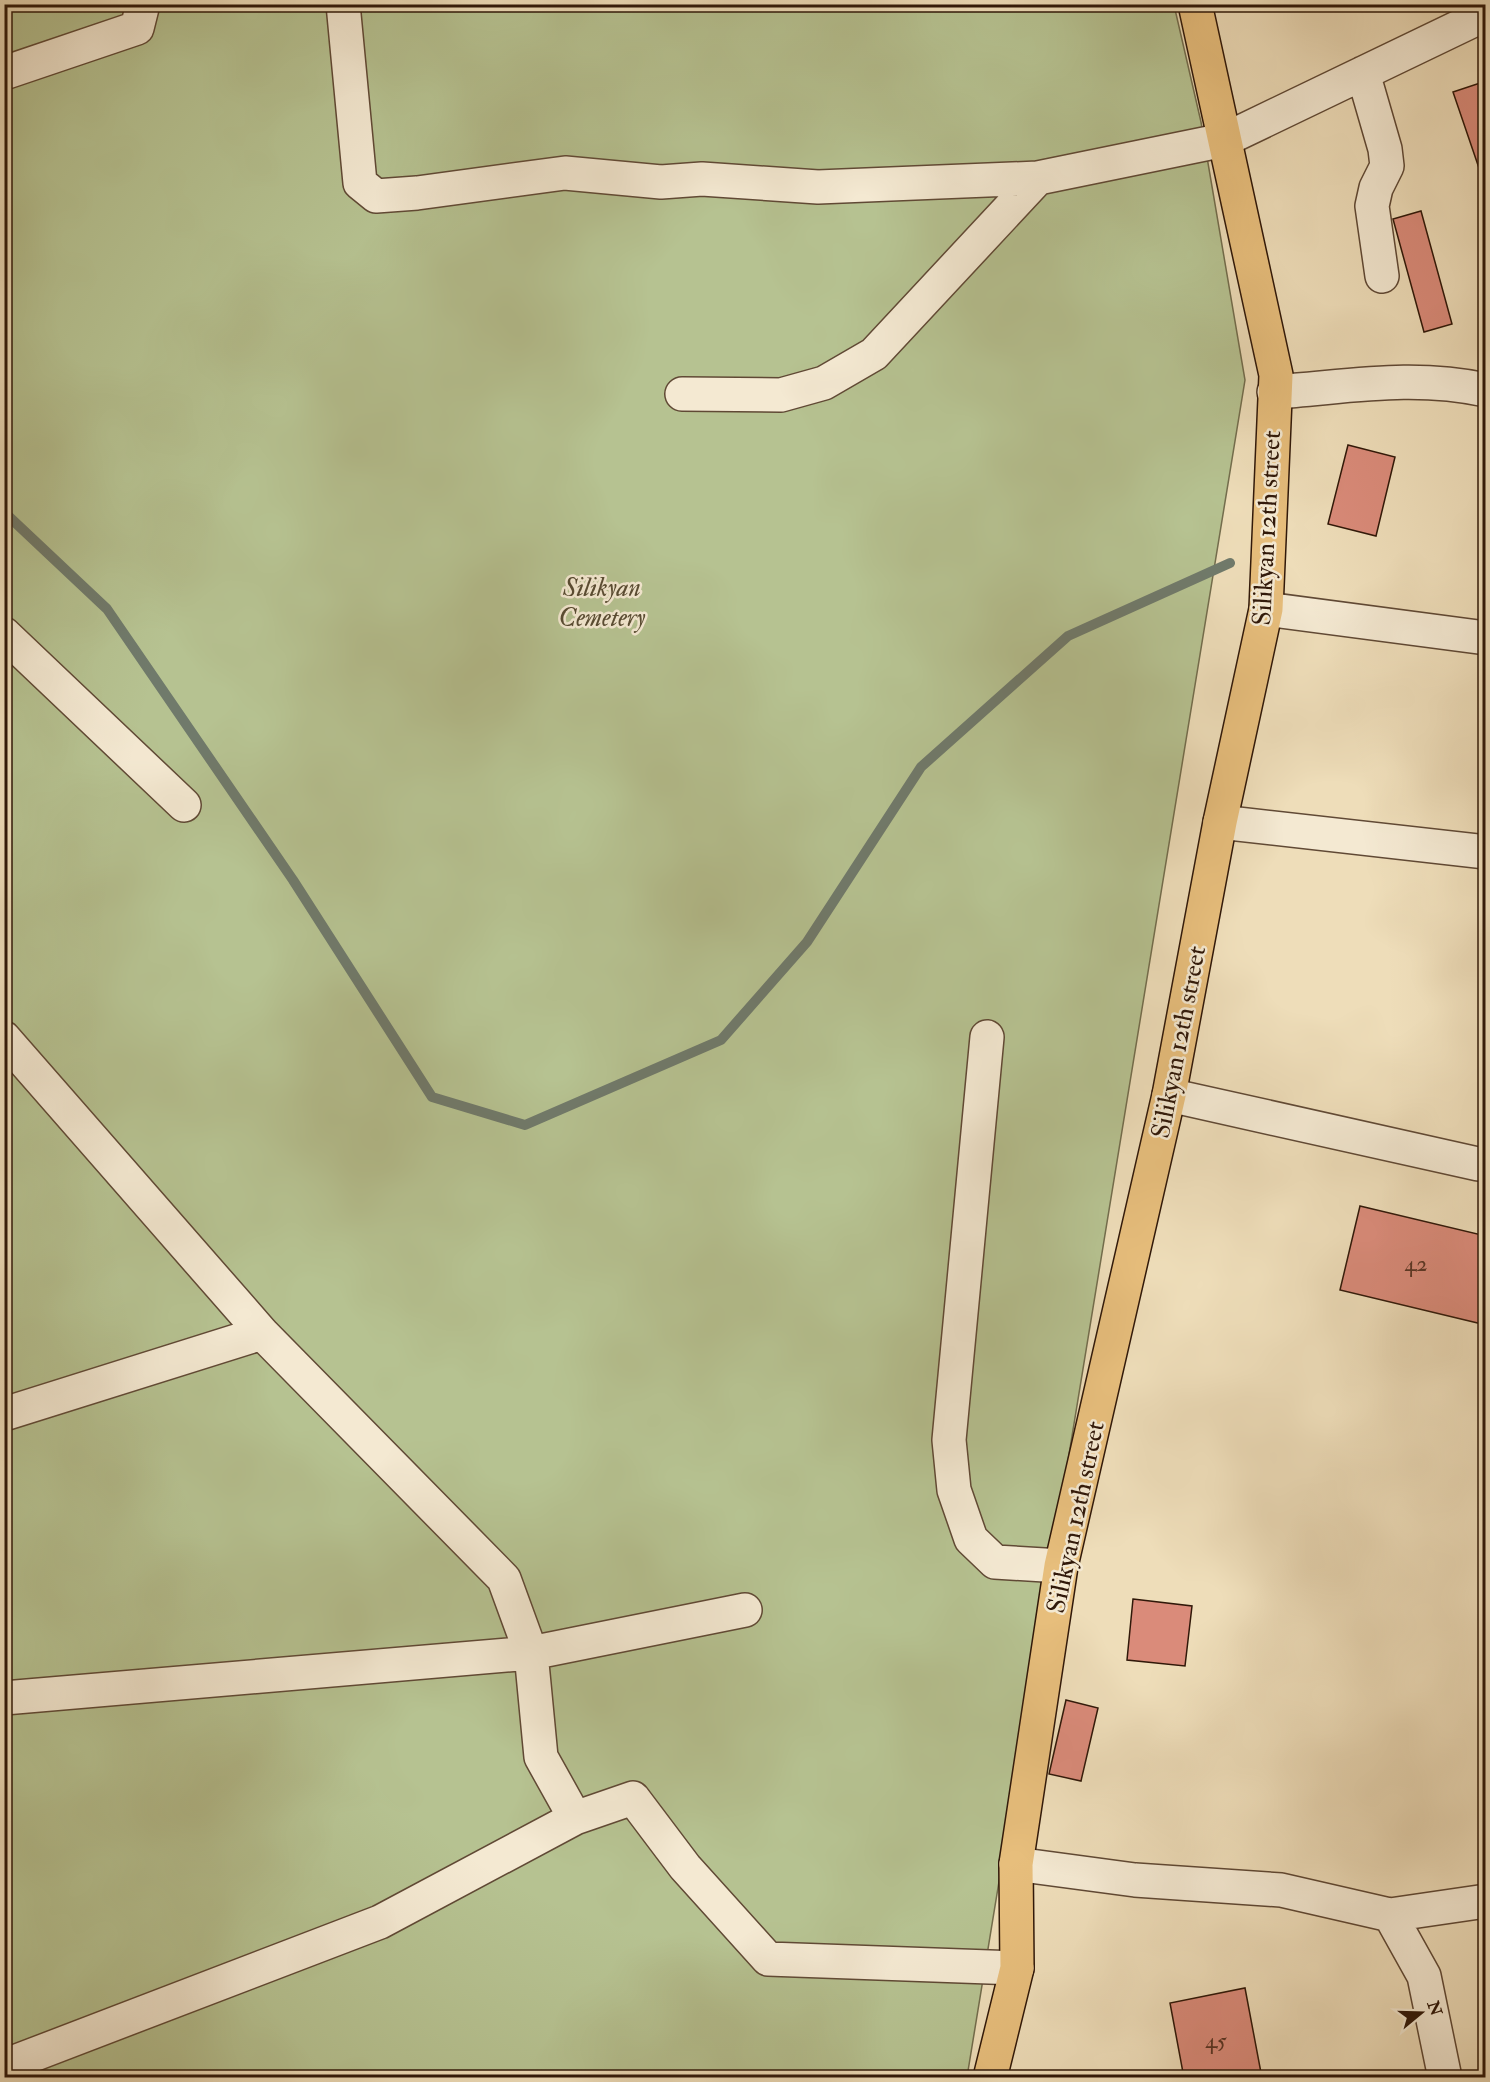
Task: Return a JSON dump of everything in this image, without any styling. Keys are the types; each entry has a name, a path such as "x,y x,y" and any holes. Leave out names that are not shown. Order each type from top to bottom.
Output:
{"main road":[{"name":"Silikyan 12th street","path":"990,2078 1017,1968 1017,1864 1061,1566 1169,1095 1220,822 1266,609 1276,375 1195,4"}],"street":[{"path":"4,73 137,28 143,4"},
{"path":"343,4 360,183 376,196 417,193 565,172 661,182 702,179 818,187 1038,178 1224,140 1485,14"},
{"path":"1363,73 1385,149 1387,166 1376,188 1372,206 1382,276"},
{"path":"682,394 781,395 824,383 874,354 1038,178"},
{"path":"1274,392 1374,382 1447,381 1485,390"},
{"path":"1266,609 1485,638"},
{"path":"4,634 184,805"},
{"path":"1220,822 1485,852"},
{"path":"987,1037 949,1440 954,1490 971,1539 995,1562 1061,1566"},
{"path":"4,1038 262,1333 504,1579 531,1653 541,1757 575,1818"},
{"path":"1169,1095 1478,1164"},
{"path":"4,1414 262,1333"},
{"path":"4,1698 531,1653 745,1610"},
{"path":"4,2066 380,1922 575,1818 633,1798 685,1867 768,1959 1017,1968"},
{"path":"1017,1864 1135,1880 1281,1890 1390,1915 1485,1901"},
{"path":"1390,1915 1424,1976 1445,2078"}],"green space":[{"name":"Silikyan Cemetery","path":"5,5 1174,5 1201,122 1245,380 967,2077 5,2078"}],"building":[{"path":"1486,81 1486,169 1480,171 1453,92"},
{"path":"1421,211 1452,324 1424,332 1393,219"},
{"path":"1348,445 1395,457 1376,536 1328,524"},
{"path":"1360,1206 1486,1236 1486,1325 1340,1290"},
{"path":"1133,1599 1192,1606 1185,1666 1127,1660"},
{"path":"1066,1700 1098,1708 1081,1781 1049,1774"},
{"path":"1245,1988 1262,2078 1184,2078 1170,2003"}],"waterway":[{"path":"4,512 107,609 293,880 432,1097 525,1125 721,1040 807,942 921,767 1068,636 1230,563"}]}
